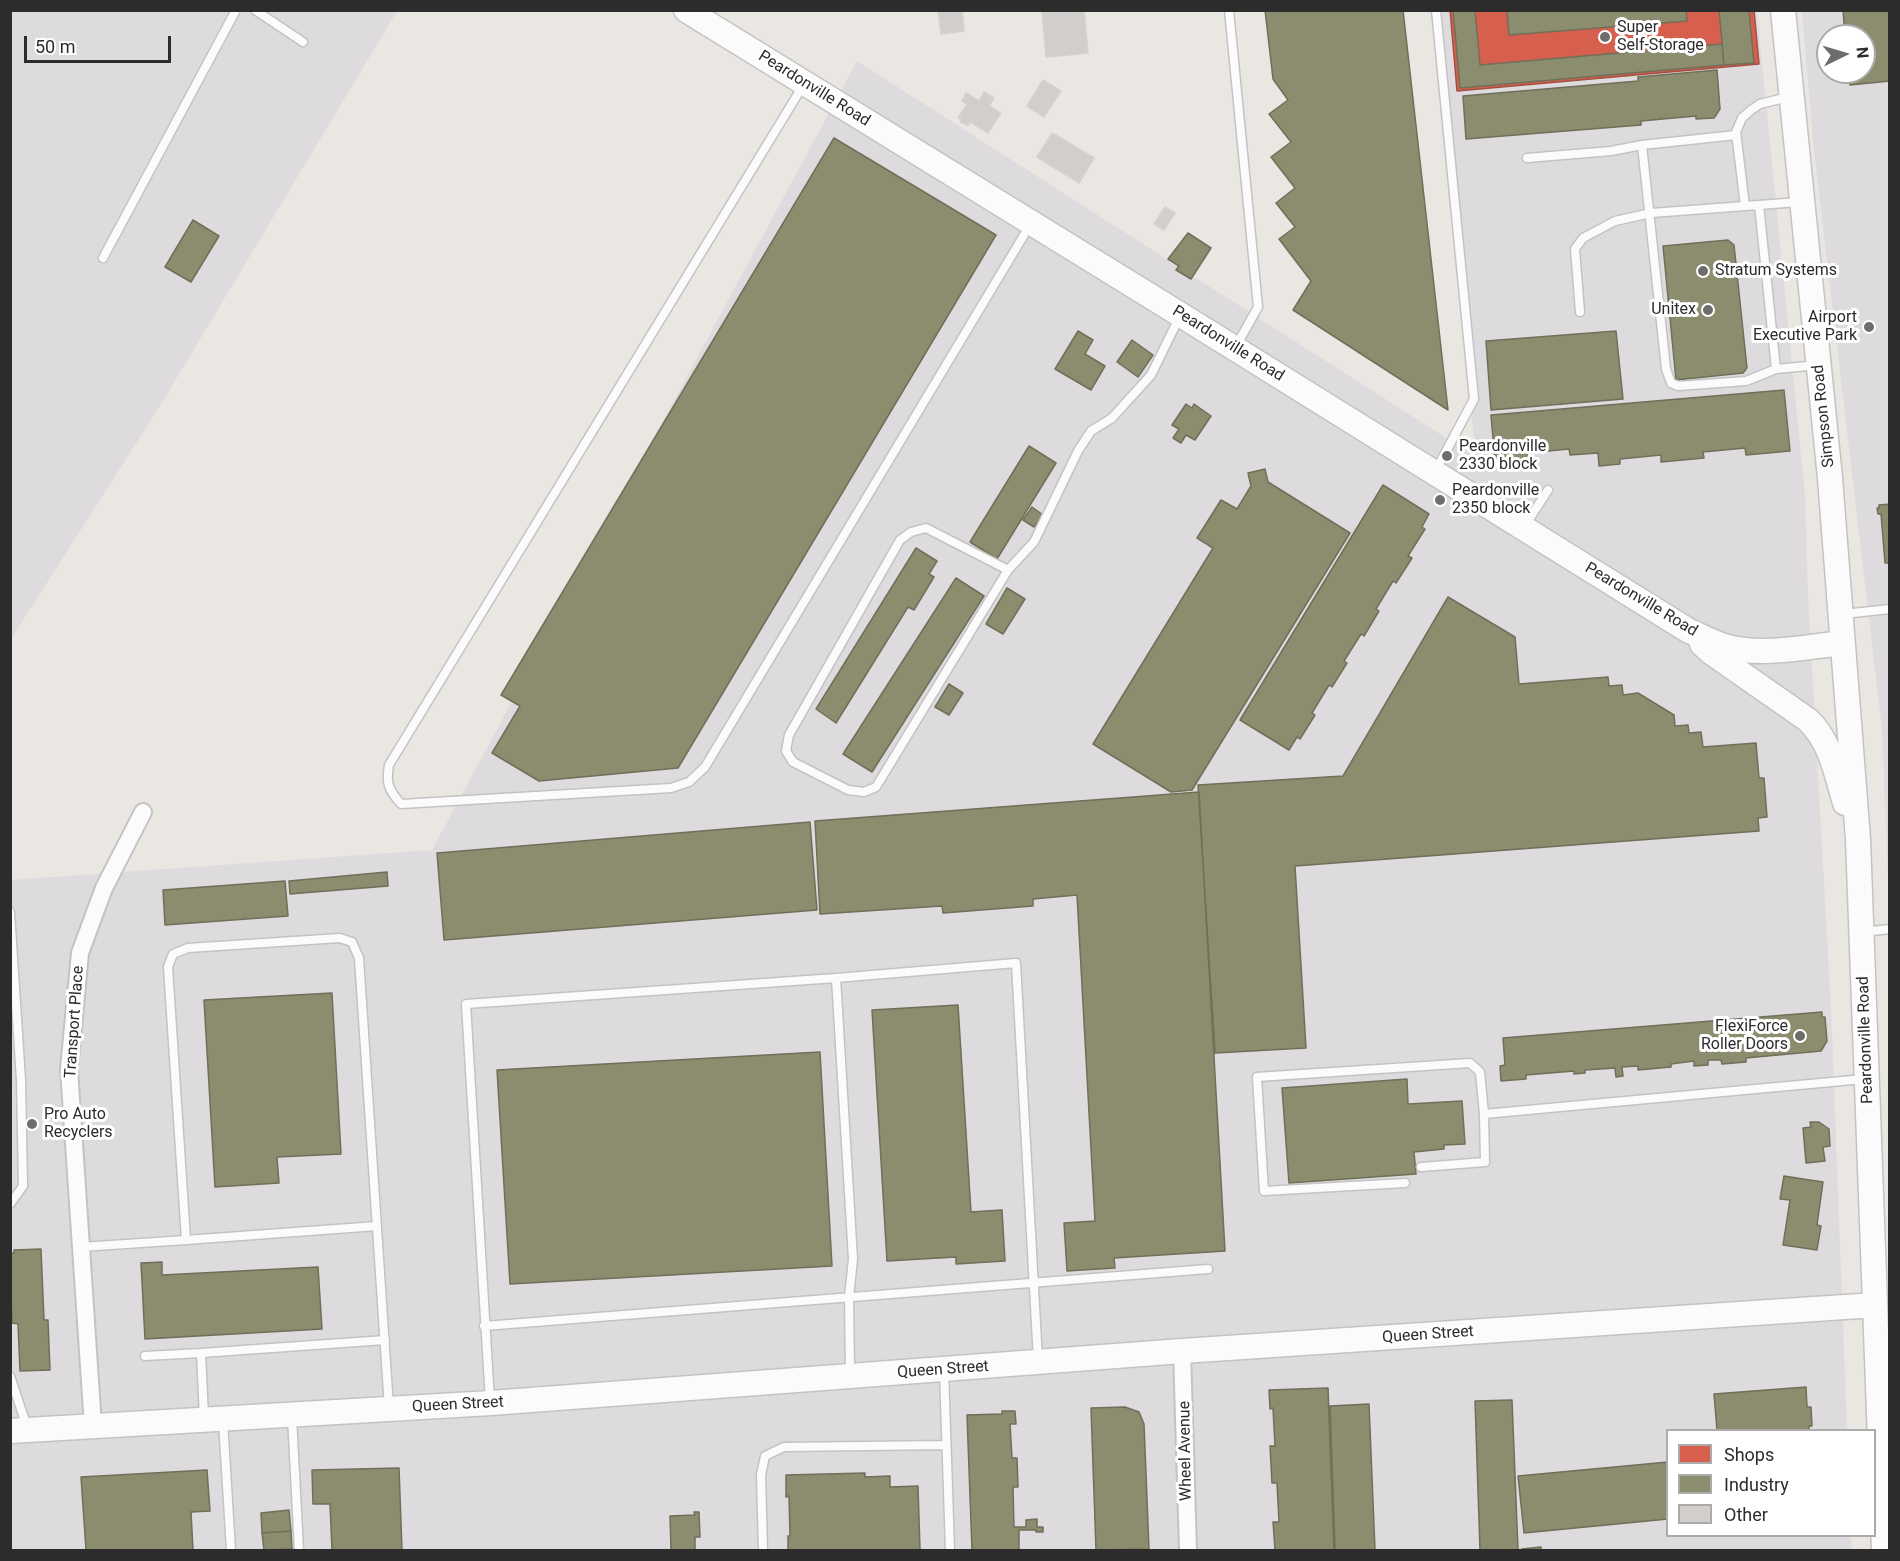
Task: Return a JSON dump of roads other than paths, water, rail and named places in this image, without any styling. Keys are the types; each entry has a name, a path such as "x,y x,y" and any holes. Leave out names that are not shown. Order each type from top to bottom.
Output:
{"street":[{"name":"Peardonville Road","path":"686,10 1689,631 1726,646 1749,651 1842,643 1863,932 1878,1293 1884,1551"},
{"name":"Simpson Road","path":"1783,10 1818,365 1842,643"},
{"path":"1689,631 1712,653 1815,727 1832,758 1858,839"},
{"name":"Transport Place","path":"93,1426 69,1069 80,953 104,888 142,812"},
{"name":"Queen Street","path":"19,1431 490,1403 850,1377 1878,1293"},
{"name":"Wheel Avenue","path":"1182,1351 1188,1551"}],"lane":[{"path":"103,258 236,10"},
{"path":"255,10 303,42"},
{"path":"1229,10 1258,307 1234,348"},
{"path":"1435,473 1474,399 1436,10"},
{"path":"804,83 389,765 387,777 390,791 400,804 671,788 689,782 705,767 1031,223"},
{"path":"1745,206 1736,135 1742,118 1760,104 1792,97"},
{"path":"1527,158 1611,151 1642,145 1736,135"},
{"path":"1642,145 1666,369 1671,383 1678,386 1746,381 1776,369 1818,365"},
{"path":"1580,312 1575,249 1583,238 1615,221 1651,213 1802,201"},
{"path":"1759,205 1776,369"},
{"path":"1008,570 926,528 911,532 900,540 789,735 786,751 794,762 848,790 864,792 876,788 1008,570 1034,542 1078,451 1091,431 1112,418 1151,375 1181,315"},
{"path":"1524,528 1548,490"},
{"path":"1840,615 1890,609"},
{"path":"10,912 21,1080 23,1186 10,1204"},
{"path":"1863,932 1890,929"},
{"path":"186,1240 168,967 173,954 188,948 340,938 351,942 360,958 389,1408"},
{"path":"490,1403 466,1004 1016,963 1038,1363"},
{"path":"836,978 853,1259 849,1297 850,1377"},
{"path":"1405,1183 1264,1191 1257,1077 1470,1063 1480,1072 1485,1162 1421,1167"},
{"path":"1484,1114 1868,1078"},
{"path":"81,1247 377,1226"},
{"path":"484,1326 1208,1269"},
{"path":"145,1356 385,1340"},
{"path":"201,1353 213,1419 231,1551"},
{"path":"944,1370 950,1551"},
{"path":"10,1376 19,1431"},
{"path":"292,1414 299,1551"},
{"path":"763,1551 760,1475 765,1456 784,1447 945,1445"}],"place":[{"name":"Super Self-Storage","path":"1605,37"},
{"name":"Stratum Systems","path":"1703,271"},
{"name":"Unitex","path":"1708,310"},
{"name":"Airport Executive Park","path":"1869,327"},
{"name":"Peardonville 2330 block","path":"1447,456"},
{"name":"Peardonville 2350 block","path":"1440,500"},
{"name":"FlexiForce Roller Doors","path":"1800,1036"},
{"name":"Pro Auto Recyclers","path":"32,1124"}]}
